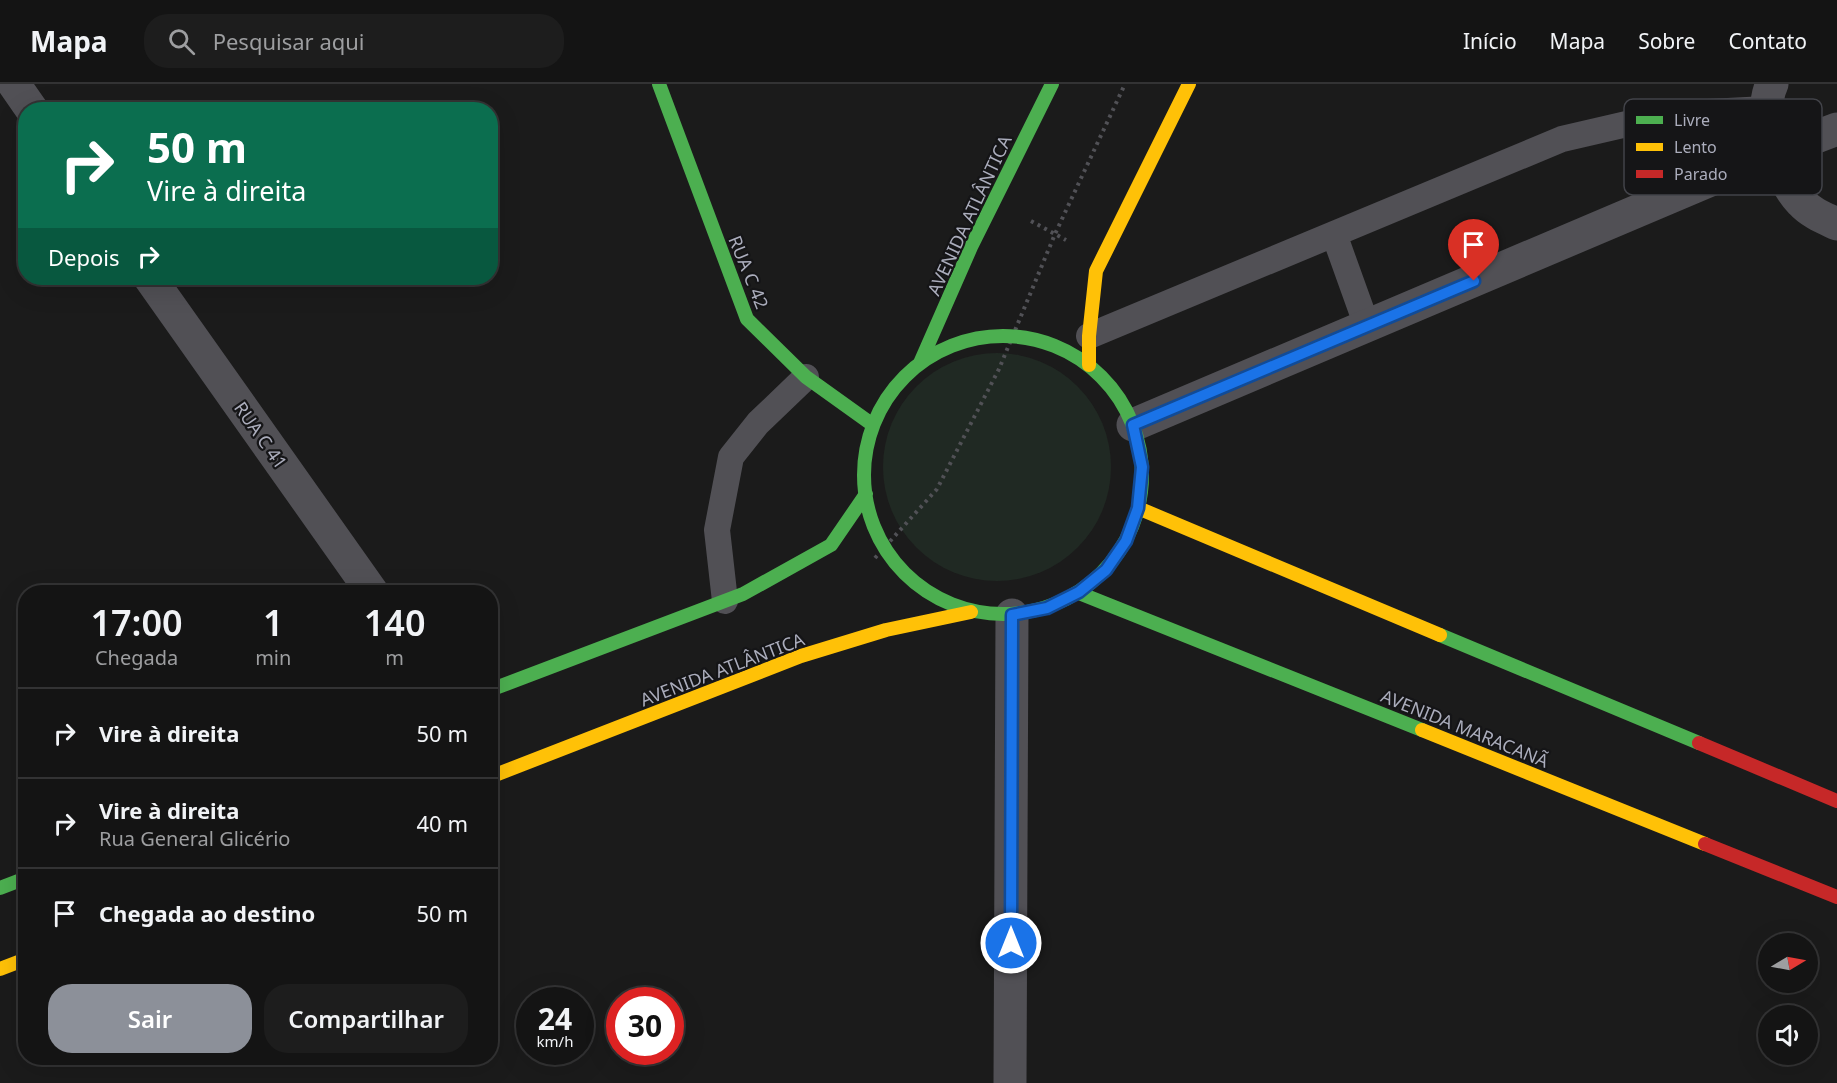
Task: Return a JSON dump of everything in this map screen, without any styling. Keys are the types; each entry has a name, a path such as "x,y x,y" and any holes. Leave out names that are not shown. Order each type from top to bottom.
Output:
{"main road":[{"name":"RUA C 42","path":"659,84 747,319 806,377 873,425"},
{"name":"AVENIDA ATLÂNTICA","path":"920,363 971,246 1052,84"},
{"path":"1089,365 1089,336 1096,271 1189,84"},
{"path":"1005,335 1049,344 1089,365 1115,392 1133,425 1142,467 1138,508 1126,541 1106,570 1079,592 1047,608 1012,615 971,612 933,596 900,569 878,534 866,494 865,459 873,425 893,390 920,363 960,342 1005,335"},
{"path":"498,687 743,594 831,544 866,494"},
{"path":"1138,508 1837,801"},
{"name":"AVENIDA MARACANÃ","path":"1079,592 1837,897"},
{"name":"AVENIDA ATLÂNTICA","path":"498,774 801,656 886,630 971,612"},
{"path":"0,888 18,881"},
{"path":"0,969 18,962"}],"street":[{"path":"14,84 26,102"},
{"path":"1822,135 1837,129"},
{"path":"1133,425 1675,195"},
{"path":"1796,195 1800,202 1819,216 1837,224"},
{"name":"RUA C 41","path":"155,285 367,585"},
{"path":"1010,1083 1012,615"}],"lane":[{"path":"1752,99 1769,96"},
{"path":"1089,336 1562,139 1624,125"},
{"path":"1334,234 1367,326"},
{"path":"725,601 717,530 731,457 758,423 806,377"}],"path":[{"path":"994,201 1101,259"}],"shaded area":[{"path":"997,353 1019,355 1041,362 1060,372 1078,386 1092,404 1102,423 1109,445 1111,467 1109,489 1102,511 1092,530 1078,548 1060,562 1041,572 1019,579 997,581 975,579 953,572 934,562 916,548 902,530 892,511 885,489 883,467 885,445 892,423 902,404 916,386 934,372 953,362 975,355"}],"traffic: fast":[{"path":"659,84 747,319 806,377 873,425"},
{"path":"920,363 971,247 1052,84"},
{"path":"1003,336 1030,339 1056,347 1080,360 1101,377 1118,398 1131,422 1139,448 1142,475 1139,502 1131,528 1118,552 1101,573 1080,590 1056,603 1030,611 1003,614 976,611 950,603 926,590 905,573 888,552 875,528 867,502 864,475 867,448 875,422 888,398 905,377 926,360 950,347 976,339 1003,336"},
{"path":"498,687 743,594 831,545 866,494"},
{"path":"1079,593 1422,730"},
{"path":"1440,635 1699,743"},
{"path":"0,888 18,881"}],"traffic: slow":[{"path":"1089,365 1089,336 1096,271 1189,84"},
{"path":"1138,508 1440,635"},
{"path":"498,774 801,656 886,630 971,612"},
{"path":"1422,730 1705,844"},
{"path":"0,969 18,962"}],"traffic: jam":[{"path":"1699,743 1837,801"},
{"path":"1705,844 1837,897"}],"route":[{"path":"1011,943 1012,615 1047,608 1079,592 1106,570 1126,541 1138,508 1142,467 1133,425 1474,281"}]}
